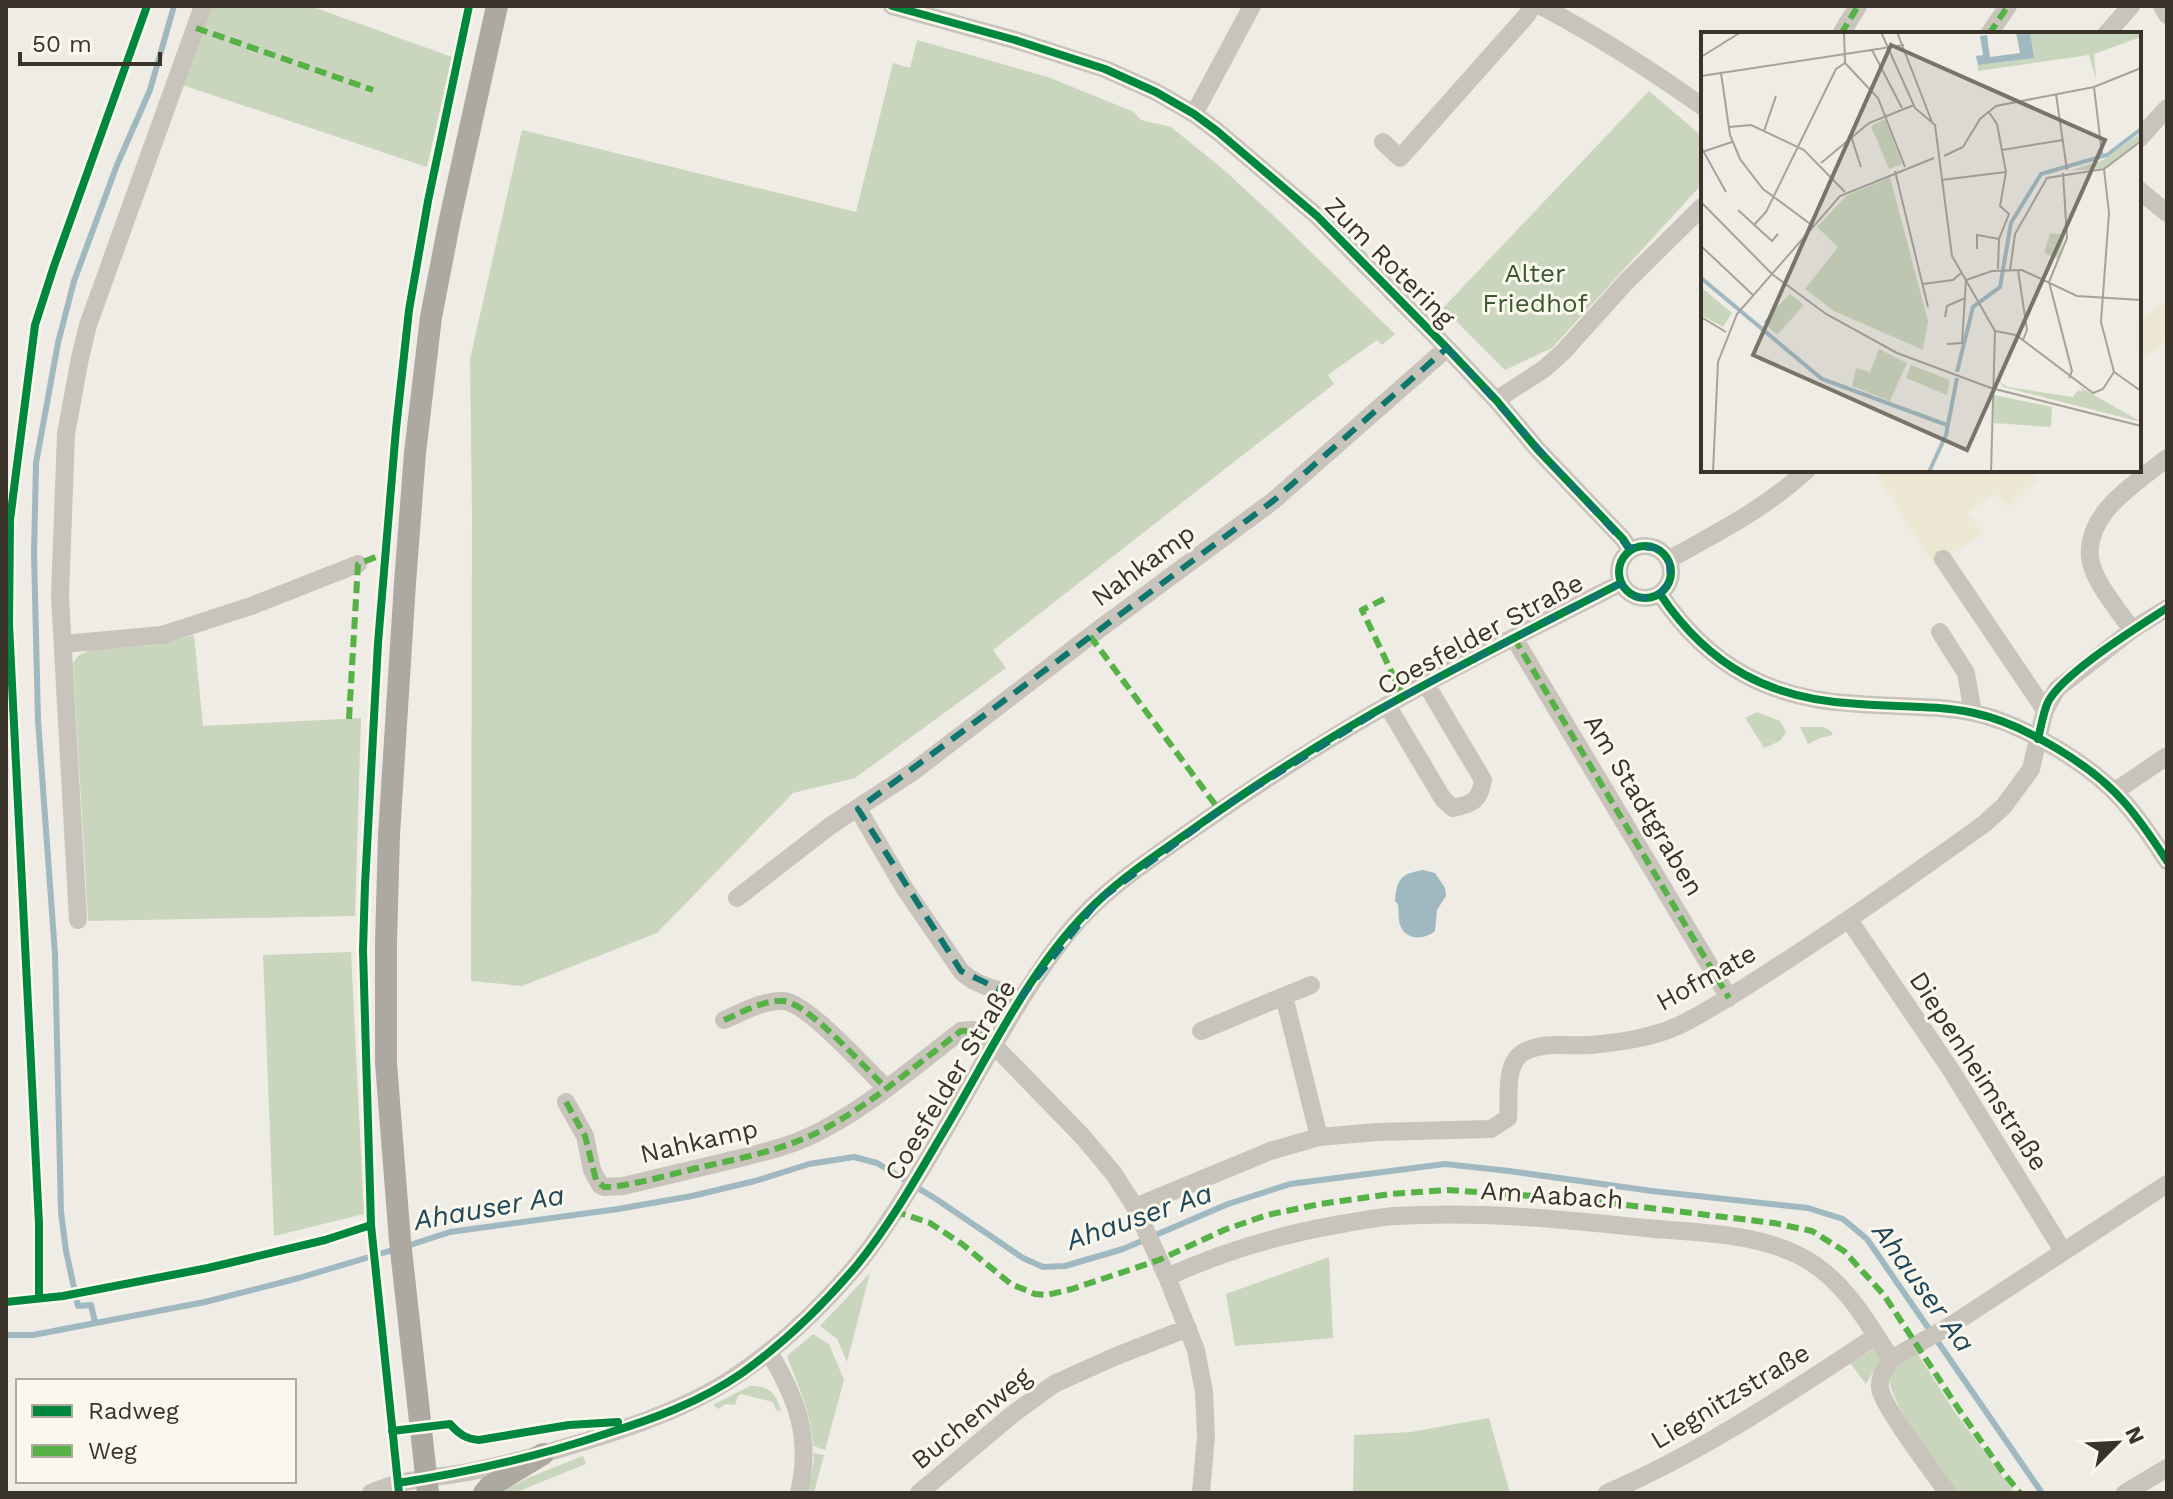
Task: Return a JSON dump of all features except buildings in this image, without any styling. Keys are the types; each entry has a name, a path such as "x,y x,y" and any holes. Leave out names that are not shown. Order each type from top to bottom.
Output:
{"main road":[{"path":"427,1486 400,1250 386,1063 389,835 415,453 431,317 497,6"},
{"path":"484,1493 543,1454"}],"street":[{"path":"78,920 60,596 65,448 88,325 203,6"},
{"name":"Zum Rotering","path":"892,6 913,9 1105,69 1156,92 1194,114 1317,216 1496,400 1630,550"},
{"path":"1194,114 1252,6"},
{"path":"1383,142 1400,158 1532,6"},
{"path":"1541,6 1656,73 1701,106"},
{"path":"1842,32 1858,6"},
{"path":"1990,32 2008,6"},
{"path":"2108,32 2131,6"},
{"path":"2162,6 2167,15"},
{"path":"2141,137 2167,108"},
{"path":"2141,192 2167,213"},
{"path":"1496,400 1544,369 1563,352 1626,282 1701,208"},
{"name":"Nahkamp","path":"737,898 830,826 914,771 1273,501 1447,348"},
{"path":"2132,630 2099,582 2090,557 2092,537 2106,509 2167,458"},
{"path":"1668,560 1785,491 1805,472"},
{"path":"1647,546 1656,548 1668,560 1672,572 1670,581 1660,594 1648,599 1638,598 1629,594 1621,583 1619,568 1630,550 1647,546"},
{"path":"1943,559 2045,710"},
{"path":"63,644 162,635 254,605 358,564"},
{"name":"Coesfelder Straße","path":"371,1493 398,1483 427,1486 646,1421 687,1404 742,1373 829,1296 857,1265 917,1177 1020,999 1048,958 1075,924 1121,882 1232,802 1387,705 1621,583"},
{"path":"1660,594 1702,642 1739,673 1763,685 1825,702 1973,713 2006,723 2038,739 2091,771 2114,792 2167,859"},
{"path":"2045,710 2065,681 2132,630 2167,608"},
{"path":"1940,632 1966,673 1973,713"},
{"name":"Am Stadtgraben","path":"1514,638 1729,998"},
{"path":"1387,705 1443,799 1453,808 1470,804 1481,792 1483,780 1426,684"},
{"name":"Hofmate","path":"1139,1214 1270,1151 1319,1137 1491,1129 1508,1118 1512,1066 1517,1057 1533,1047 1591,1045 1655,1035 1729,998 1849,920 1984,824 2004,806 2031,769 2045,710"},
{"path":"2114,792 2167,756"},
{"path":"858,809 905,889 968,980 1020,999"},
{"name":"Diepenheimstraße","path":"1849,920 1951,1070 2063,1251"},
{"path":"1201,1031 1311,985"},
{"path":"1284,996 1319,1137"},
{"path":"724,1020 764,1003 792,1002 818,1022 886,1088"},
{"name":"Nahkamp","path":"566,1102 585,1136 596,1180 604,1187 612,1187 783,1147 826,1128 864,1105 961,1031 973,1030 983,1034 994,1045"},
{"path":"994,1045 1083,1137 1114,1174 1139,1214 1196,1350 1204,1392 1206,1436 1201,1493"},
{"path":"1948,1493 1879,1390 1881,1377 1891,1359 1953,1324 2167,1184"},
{"name":"Am Aabach","path":"1167,1277 1187,1267 1304,1230 1393,1216 1536,1216 1726,1235 1767,1243 1801,1256 1825,1273 1861,1310 1891,1359"},
{"name":"Buchenweg","path":"919,1493 1013,1414 1054,1384 1188,1328"},
{"name":"Liegnitzstraße","path":"1607,1493 1696,1450 1876,1336"},
{"path":"769,1352 787,1383 802,1429 805,1448 799,1493"},
{"path":"2125,1493 2167,1468"}],"highlighted area":[{"path":"1447,348 1628,547 1656,548 1669,562 1670,581 1657,596 1638,598 1620,584 1403,696 1232,802 1098,901 1020,999 961,971 858,809 1273,501"}],"green space":[{"path":"207,6 310,6 452,57 427,167 179,84"},
{"path":"917,40 1048,77 1134,112 1141,120 1171,127 1274,216 1395,334 1382,345 1377,340 1328,375 1334,384 993,650 1006,668 855,778 793,793 657,933 522,986 471,981 470,359 522,130 856,212 893,63 910,68"},
{"name":"Alter Friedhof","path":"1649,91 1701,135 1701,185 1552,348 1505,370 1443,308"},
{"path":"194,635 203,726 361,718 355,916 88,921 73,663 78,656 90,650 154,645"},
{"path":"1757,712 1780,721 1786,732 1780,741 1764,748 1745,718"},
{"path":"1800,727 1823,727 1833,735 1808,744"},
{"path":"351,952 364,1214 274,1236 263,955"},
{"path":"1329,1257 1333,1338 1235,1346 1226,1294"},
{"path":"870,1273 847,1362 837,1339 820,1326"},
{"path":"813,1334 829,1344 844,1380 825,1450 813,1446 807,1412 787,1356"},
{"path":"1874,1349 1882,1357 1866,1384 1850,1363"},
{"path":"1916,1351 1954,1411 2015,1493 1957,1493 1929,1453 1891,1388 1890,1378 1894,1369"},
{"path":"750,1386 763,1387 771,1392 781,1411 776,1410 773,1402 741,1394 735,1405 726,1404 718,1409 713,1405"},
{"path":"1489,1418 1510,1493 1353,1493 1354,1435 1411,1432"},
{"path":"813,1453 824,1455 814,1493 808,1493 814,1461"},
{"path":"583,1456 586,1464 514,1493 498,1493 530,1477"}],"shaded area":[{"path":"2167,299 2167,341 2141,361 2141,319"},
{"path":"1874,472 2030,472 2037,480 2008,507 1994,493 1968,513 1983,534 1934,565"}],"water":[{"path":"1423,870 1435,873 1445,888 1446,896 1437,910 1435,931 1416,937 1403,930 1395,901 1402,878"}],"waterway":[{"path":"95,1322 91,1305 78,1306 61,1212 55,954 38,720 34,553 36,463 58,343 74,281 117,165 150,90 174,6"},
{"name":"Ahauser Aa","path":"407,1246 450,1232 692,1196 809,1164 854,1157 877,1163 1023,1258 1043,1267 1065,1266 1123,1249 1228,1204 1290,1184 1445,1164 1808,1208 1843,1219 1867,1239 2042,1493"},
{"name":"Ahauser Aa","path":"6,1335 33,1335 205,1302 396,1249"}],"marked path":[{"path":"1842,32 1858,6"},
{"path":"1990,32 2008,6"},
{"path":"196,28 373,90"},
{"path":"349,719 358,564 386,553"},
{"path":"1384,599 1362,610 1403,696"},
{"path":"1090,636 1220,811"},
{"path":"1514,638 1729,998"},
{"path":"724,1020 768,1002 793,1004 821,1024 886,1088"},
{"path":"566,1102 585,1136 596,1180 604,1187 612,1187 747,1157 811,1136 861,1107 961,1031 979,1034 994,1045"},
{"path":"894,1211 930,1223 962,1244 1011,1284 1035,1294 1047,1295 1159,1260 1224,1230 1267,1215 1391,1194 1447,1190 1576,1199 1774,1223 1812,1231 1844,1251 1884,1295 1958,1408 2020,1493"}],"cycle path":[{"path":"39,1298 39,1224 9,624 10,520 35,325 147,6"},
{"path":"399,1493 371,1225 363,950 365,885 378,643 409,310 428,201 469,6"},
{"path":"892,6 1105,69 1156,92 1194,114 1317,216 1496,400 1630,550"},
{"path":"1645,546 1664,553 1671,572 1664,591 1645,598 1626,591 1619,572 1626,553 1645,546"},
{"path":"398,1483 554,1450 676,1409 742,1373 803,1322 870,1249 1032,981 1073,927 1108,892 1227,805 1327,740 1431,681 1621,583"},
{"path":"1660,594 1679,620 1721,660 1770,687 1827,701 1960,710 1993,718 2055,747 2094,774 2124,802 2167,861"},
{"path":"2038,739 2046,706 2056,690 2102,651 2167,608"},
{"path":"6,1302 63,1296 208,1268 325,1240 371,1225"},
{"path":"392,1431 450,1424 463,1435 479,1440 569,1425 618,1422"}]}
